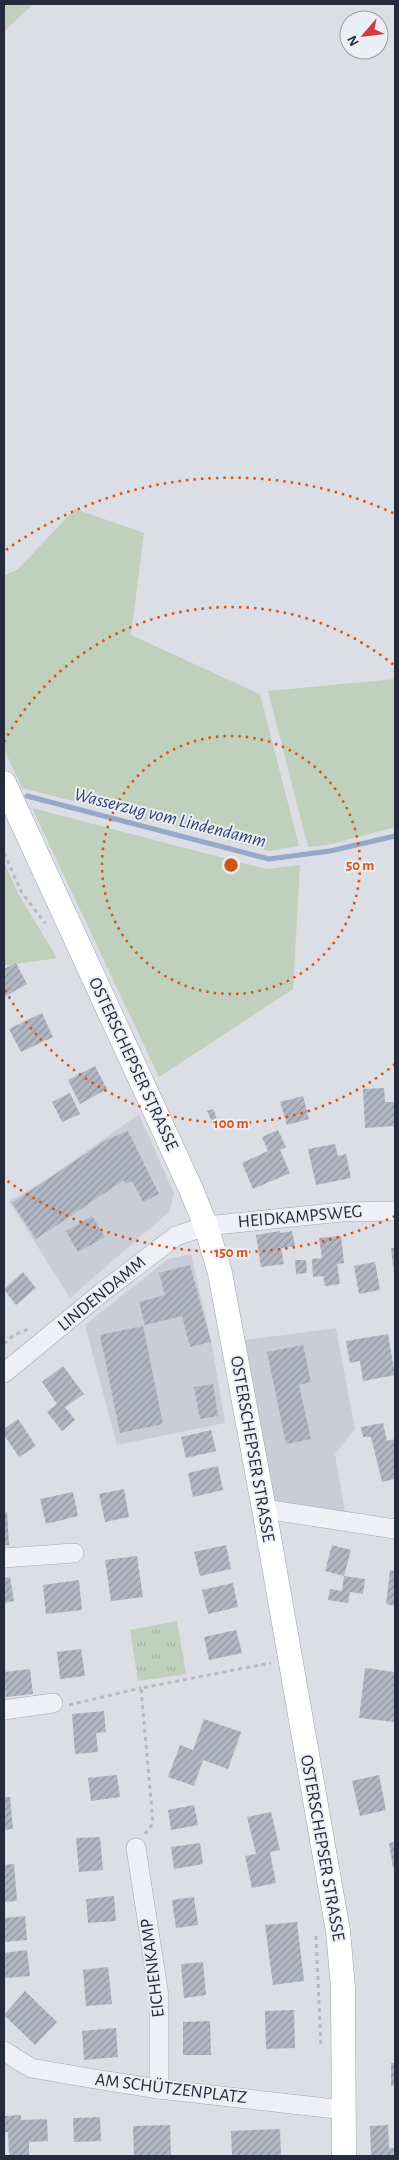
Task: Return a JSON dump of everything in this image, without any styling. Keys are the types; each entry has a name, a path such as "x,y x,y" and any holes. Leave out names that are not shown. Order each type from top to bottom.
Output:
{"main road":[{"name":"OSTERSCHEPSER STRASSE","path":"4,783 190,1187 206,1226 220,1273 264,1509 338,1931 343,1988 344,2156"}],"street":[{"name":"HEIDKAMPSWEG","path":"206,1226 342,1212 395,1211"},
{"name":"LINDENDAMM","path":"4,1372 176,1236 206,1226"},
{"path":"264,1509 395,1529"},
{"path":"4,1558 74,1553"},
{"path":"4,1710 53,1703"},
{"name":"EICHENKAMP","path":"136,1848 159,1996 159,2089"},
{"name":"AM SCHÜTZENPLATZ","path":"4,2051 31,2068 159,2089 344,2110"}],"path":[{"path":"269,1653 272,1673"},
{"path":"53,1703 70,1706 125,1690 271,1663"},
{"path":"136,1848 153,1823 141,1688"},
{"path":"316,1934 321,2050"}],"shaded area":[{"path":"139,1114 174,1193 169,1212 70,1298 9,1201 46,1180"},
{"path":"191,1254 212,1344 225,1423 117,1445 85,1325 168,1259"},
{"path":"336,1328 355,1429 335,1454 346,1517 275,1505 245,1340"}],"green space":[{"path":"4,4 34,4 4,31"},
{"path":"75,509 144,533 131,635 260,694 299,846 270,851 22,788 4,749 4,576 18,569"},
{"path":"395,679 395,827 328,845 308,847 268,691"},
{"path":"32,808 266,869 300,865 293,989 159,1077"},
{"path":"4,862 19,895 57,958 4,966"},
{"path":"177,1621 186,1674 138,1681 130,1630"}],"building":[{"path":"16,963 27,984 4,997 4,969"},
{"path":"42,1013 53,1037 21,1052 9,1029"},
{"path":"95,1066 107,1089 80,1104 68,1080"},
{"path":"384,1088 385,1102 395,1102 395,1126 365,1128 363,1089"},
{"path":"70,1093 80,1114 62,1122 52,1102"},
{"path":"303,1096 309,1119 287,1125 280,1102"},
{"path":"213,1109 217,1119 212,1122 207,1111"},
{"path":"278,1130 286,1147 280,1150 290,1173 253,1189 242,1163 268,1151 262,1137"},
{"path":"128,1131 159,1194 143,1202 132,1181 125,1184 124,1180 36,1239 12,1203 106,1140"},
{"path":"335,1144 338,1156 346,1154 351,1178 316,1185 308,1149"},
{"path":"92,1216 105,1237 78,1252 66,1231"},
{"path":"280,1231 280,1233 292,1231 295,1246 281,1248 284,1264 261,1267 256,1235"},
{"path":"341,1236 344,1263 337,1264 340,1284 325,1286 323,1276 313,1277 312,1259 322,1258 319,1238"},
{"path":"391,1248 395,1248 395,1274 394,1274"},
{"path":"295,1260 306,1260 307,1273 296,1274"},
{"path":"375,1262 380,1290 359,1294 354,1266"},
{"path":"190,1265 211,1342 190,1347 182,1316 145,1325 139,1302 165,1295 159,1273"},
{"path":"23,1272 36,1288 16,1305 4,1289"},
{"path":"143,1326 163,1424 120,1433 100,1335"},
{"path":"388,1334 395,1375 363,1381 360,1361 350,1363 346,1341"},
{"path":"303,1345 311,1382 299,1385 311,1439 286,1444 267,1352"},
{"path":"63,1366 84,1394 65,1407 75,1420 62,1431 47,1412 57,1404 42,1382"},
{"path":"213,1384 218,1416 200,1419 194,1387"},
{"path":"18,1419 36,1446 19,1457 4,1435 4,1429"},
{"path":"383,1423 387,1441 395,1439 395,1479 382,1482 371,1437 363,1437 361,1427"},
{"path":"211,1430 216,1451 186,1458 181,1437"},
{"path":"218,1466 223,1490 193,1497 188,1473"},
{"path":"124,1489 129,1517 105,1522 99,1494"},
{"path":"73,1492 78,1516 46,1524 40,1499"},
{"path":"7,1512 9,1545 4,1545 4,1513"},
{"path":"226,1545 231,1569 200,1576 194,1552"},
{"path":"332,1545 351,1550 344,1576 325,1571"},
{"path":"137,1556 143,1597 111,1601 105,1560"},
{"path":"390,1570 395,1571 395,1606 386,1604"},
{"path":"344,1576 365,1579 363,1594 350,1592 348,1603 328,1600 330,1589 342,1591"},
{"path":"10,1577 14,1601 4,1603 4,1578"},
{"path":"79,1580 82,1610 46,1614 43,1585"},
{"path":"233,1583 238,1607 208,1614 202,1590"},
{"path":"236,1630 242,1653 209,1660 204,1637"},
{"path":"81,1649 85,1676 60,1679 57,1652"},
{"path":"365,1668 395,1672 395,1722 359,1718"},
{"path":"30,1669 33,1694 6,1697 4,1672"},
{"path":"104,1711 106,1732 96,1733 98,1752 75,1754 72,1714"},
{"path":"204,1719 241,1732 228,1769 203,1760 194,1786 168,1777 180,1745 193,1750"},
{"path":"117,1775 120,1797 91,1801 88,1778"},
{"path":"379,1775 386,1810 360,1816 352,1781"},
{"path":"4,1797 10,1797 13,1829 4,1830"},
{"path":"194,1805 198,1825 171,1830 168,1810"},
{"path":"271,1812 280,1850 270,1852 276,1883 252,1888 245,1856 256,1854 247,1817"},
{"path":"100,1837 103,1870 79,1872 76,1838"},
{"path":"395,1842 395,1867 393,1868 389,1843"},
{"path":"200,1843 203,1864 174,1869 171,1847"},
{"path":"14,1864 17,1901 4,1902 4,1865"},
{"path":"114,1896 116,1921 88,1923 86,1899"},
{"path":"194,1897 198,1925 176,1928 172,1900"},
{"path":"25,1916 27,1940 4,1942 4,1918"},
{"path":"297,1922 304,1981 273,1985 265,1925"},
{"path":"27,1950 30,1976 4,1978 4,1953"},
{"path":"203,1962 206,1995 184,1998 181,1964"},
{"path":"108,1967 112,2004 86,2006 83,1970"},
{"path":"25,1991 57,2022 35,2045 4,2015"},
{"path":"294,2010 295,2048 266,2049 265,2011"},
{"path":"210,2021 211,2055 183,2055 183,2022"},
{"path":"116,2028 118,2057 84,2060 82,2031"},
{"path":"391,2063 395,2063 395,2086 391,2086"},
{"path":"21,2115 21,2120 47,2119 48,2141 29,2142 29,2156 9,2156 8,2132 4,2132 4,2116"},
{"path":"100,2117 101,2141 74,2142 73,2118"},
{"path":"170,2125 171,2156 134,2156 133,2126"},
{"path":"388,2125 389,2148 395,2148 395,2156 371,2156 370,2126"},
{"path":"280,2129 281,2156 232,2156 231,2131"}],"waterway":[{"name":"Wasserzug vom Lindendamm","path":"27,796 269,859 330,851 395,836"}]}
